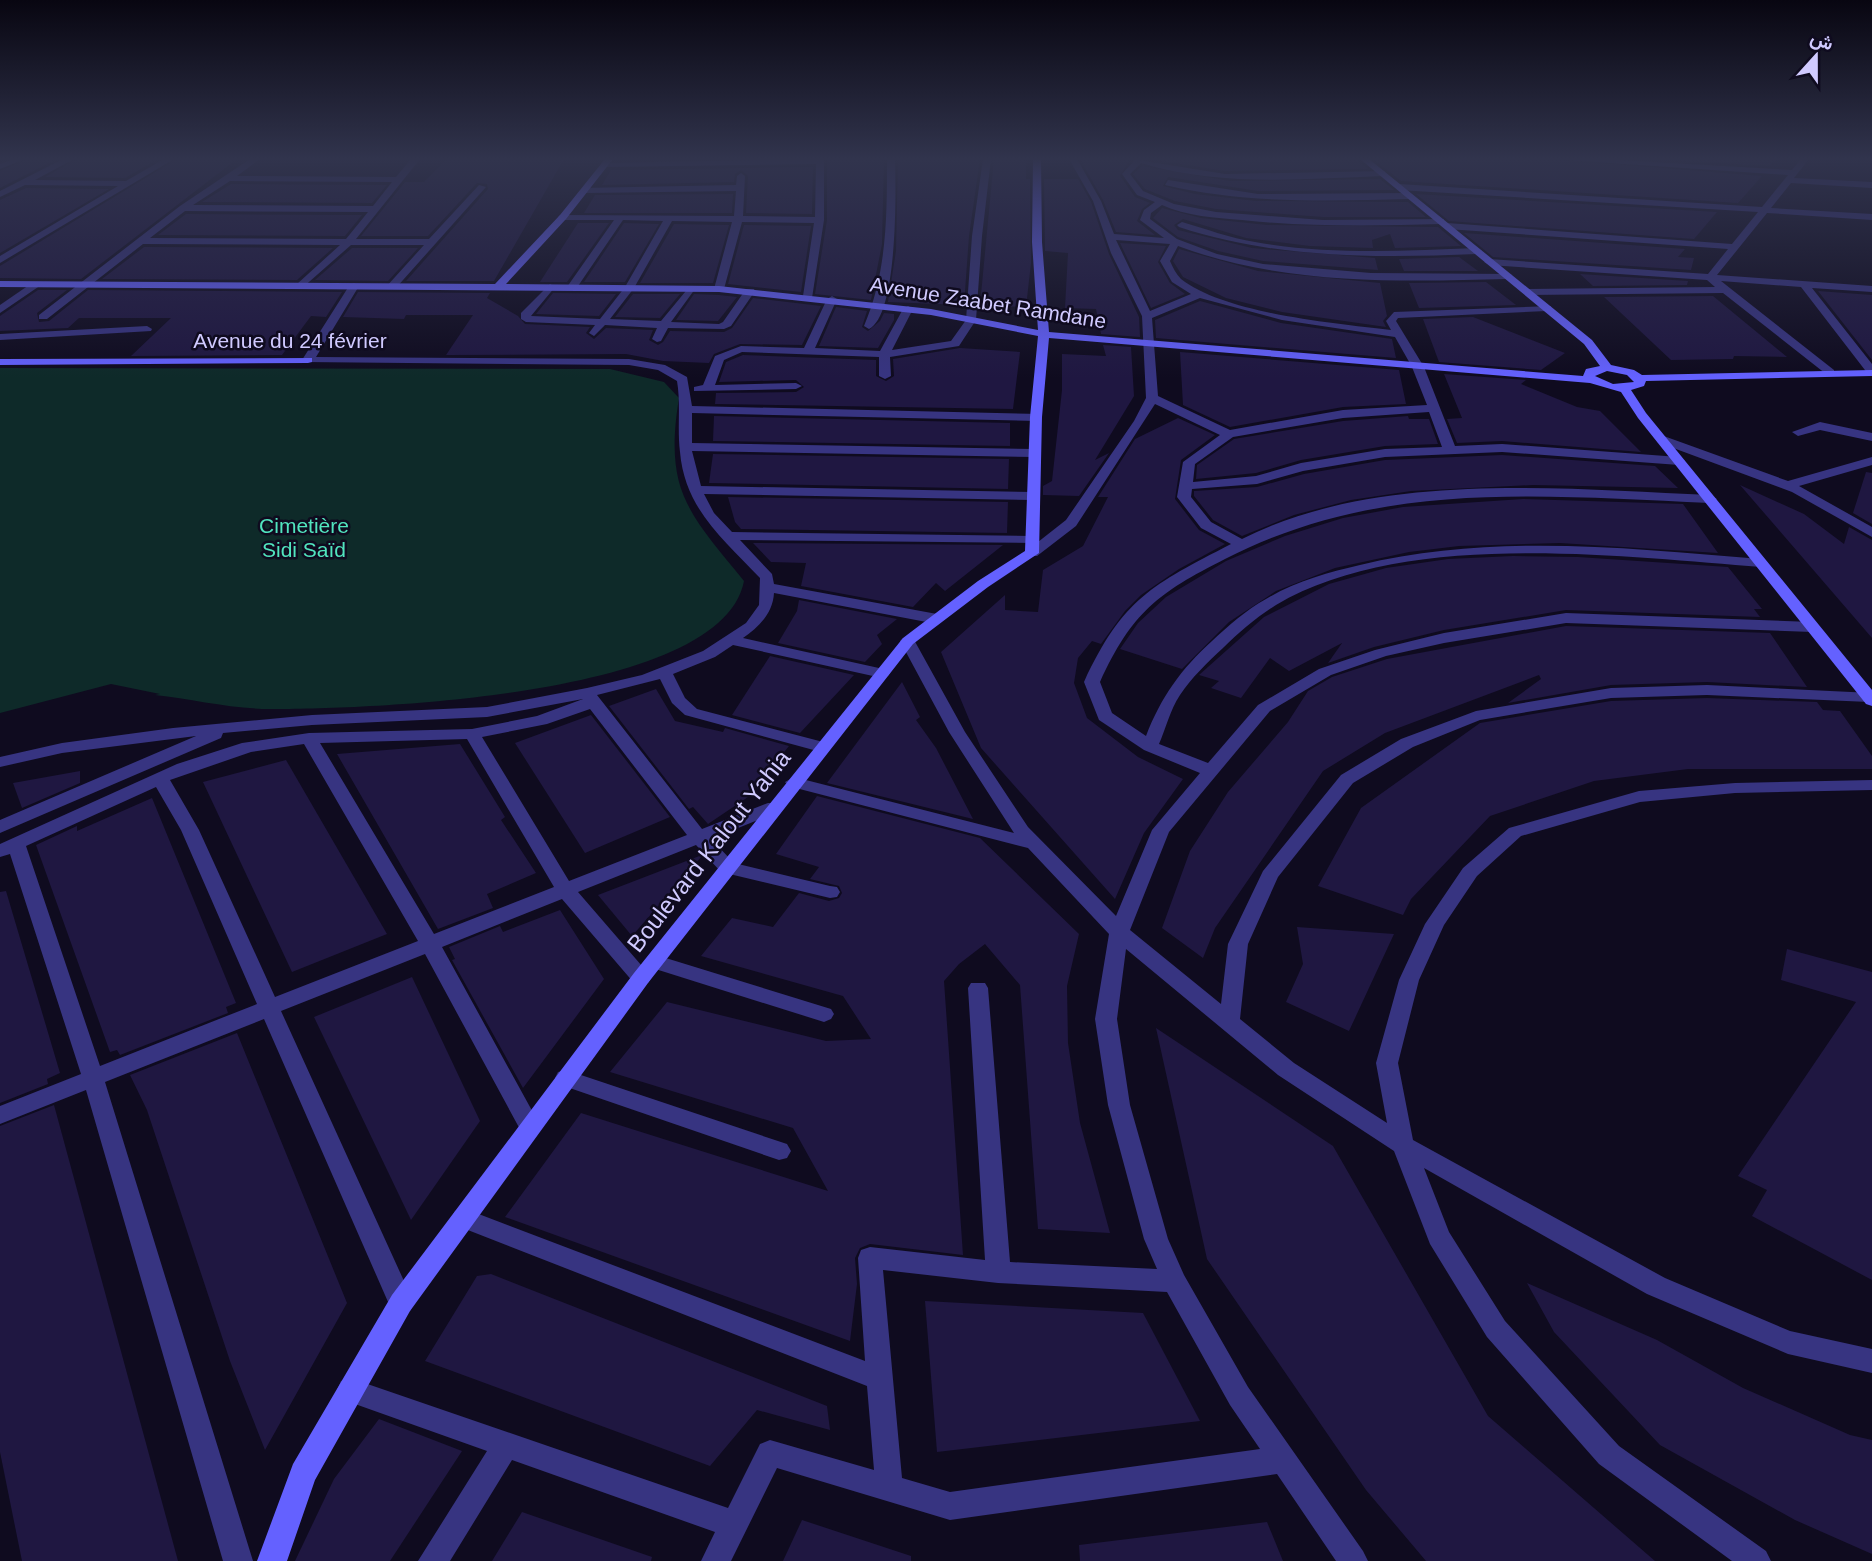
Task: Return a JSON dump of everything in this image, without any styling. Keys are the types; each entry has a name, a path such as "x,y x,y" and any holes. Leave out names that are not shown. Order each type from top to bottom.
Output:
{"main road":[{"path":"499,286 549,232"},
{"path":"1032,547 1035,417 1044,334 1037,232"},
{"path":"1453,232 1588,342 1607,368"},
{"name":"Avenue Zaabet Ramdane","path":"0,284 719,289 808,296 908,309 1044,334 1592,380 1624,388"},
{"name":"Avenue du 24 février","path":"0,362 308,360"},
{"path":"1592,380 1590,371 1607,368 1630,372 1640,378 1872,372"},
{"path":"1640,378 1637,386 1624,388 1661,439 1870,699"},
{"name":"Boulevard Kalout Yahia","path":"272,1561 303,1474 401,1303 566,1078 774,807 908,641 1032,547"}],"street":[{"path":"0,260 48,232"},
{"path":"43,317 152,232"},
{"path":"301,286 356,232"},
{"path":"391,287 441,232"},
{"path":"572,287 610,232"},
{"path":"594,333 629,288 661,232"},
{"path":"719,289 734,232"},
{"path":"808,296 817,232"},
{"path":"869,326 879,305 891,232"},
{"path":"708,388 719,358 741,349 884,354 955,344 971,320 978,232"},
{"path":"730,536 1032,547 1071,523 1140,421 1152,398 1147,316 1110,232"},
{"path":"1156,232 1176,242"},
{"path":"1205,232 1254,246 1313,253 1371,255 1477,251"},
{"path":"1543,232 1735,247"},
{"path":"1710,278 1747,232"},
{"path":"1112,237 1176,242 1260,264 1363,278 1507,276"},
{"path":"140,241 432,242"},
{"path":"1176,242 1165,261 1175,279 1202,294 1295,320 1399,334"},
{"path":"1489,262 1872,289"},
{"path":"1710,278 1830,372"},
{"path":"1804,284 1872,372"},
{"path":"0,310 36,285"},
{"path":"308,360 354,286"},
{"path":"550,287 525,315 526,318 720,327 727,324 750,292"},
{"path":"657,339 690,289"},
{"path":"1527,292 1727,290"},
{"path":"1147,316 1202,294"},
{"path":"807,353 832,299"},
{"path":"1450,450 1418,367 1391,321 1394,315 1547,308"},
{"path":"885,376 884,354 908,309"},
{"path":"0,337 147,329"},
{"name":"Avenue du 24 février","path":"308,360 629,362 661,367 683,379 683,389"},
{"path":"5,841 160,778 248,747 309,738 472,734 541,720 590,698 709,654 751,626 766,605 767,577 708,516 695,490 686,447 683,389 796,386"},
{"path":"1152,398 1229,434"},
{"path":"1239,543 1206,525 1184,497 1189,463 1229,434 1343,414 1432,408"},
{"path":"686,409 1035,417"},
{"path":"1798,432 1820,426 1872,437"},
{"path":"1661,439 1791,484 1843,512 1872,534"},
{"path":"686,447 1035,453"},
{"path":"1185,486 1257,480 1301,467 1385,453 1502,448 1679,461"},
{"path":"1791,484 1872,461"},
{"path":"695,490 1033,496"},
{"path":"1209,770 1150,746 1105,716 1093,682 1107,646 1143,601 1239,543 1305,517 1361,503 1443,493 1518,492 1710,499"},
{"path":"1150,746 1175,690 1208,656 1242,624 1282,596 1328,578 1427,556 1482,551 1611,553 1761,563"},
{"path":"767,587 937,619"},
{"path":"1353,1561 1239,1396 1174,1282 1156,1239 1119,1105 1106,1019 1119,932 1161,830 1264,708 1325,673 1381,653 1432,641 1566,618 1812,626"},
{"path":"730,640 882,673"},
{"path":"908,641 957,732 1023,831 1119,932 1286,1069 1403,1145 1656,1286 1788,1342 1872,1361"},
{"path":"664,671 677,700 691,712 821,747"},
{"path":"1229,1022 1238,944 1270,875 1347,779 1407,743 1476,716 1611,693 1707,690 1870,699"},
{"path":"0,762 62,748 232,727 487,712 590,698"},
{"path":"590,698 699,837 728,868 830,892"},
{"path":"5,841 232,727"},
{"path":"472,734 565,890 641,978"},
{"path":"309,738 430,944 530,1127"},
{"path":"160,778 190,830 267,1009 401,1303"},
{"path":"794,782 1035,844"},
{"path":"1756,1561 1609,1455 1496,1329 1439,1237 1403,1145 1387,1063 1409,980 1435,924 1469,872 1515,832 1639,797 1735,788 1872,785"},
{"path":"0,1115 774,807"},
{"path":"5,841 93,1078 238,1561"},
{"path":"656,962 824,1014"},
{"path":"978,988 998,1272"},
{"path":"566,1078 779,1151"},
{"path":"463,1218 880,1379"},
{"path":"889,1488 870,1258 998,1272 1174,1282"},
{"path":"350,1390 505,1447 734,1524"},
{"path":"433,1561 505,1447"},
{"path":"716,1561 770,1452 950,1506 1281,1460"}],"green space":[{"name":"Cimetière Sidi Saïd","path":"0,368 610,369 664,382 679,398 675,456 678,479 685,498 708,536 744,581 721,620 674,650 610,673 535,689 381,705 256,709 155,695 160,694 111,684 0,713"}],"building":[{"path":"0,232 36,232 0,253"},
{"path":"56,232 142,232 81,279 0,278 0,266"},
{"path":"162,232 348,232 345,236 158,235"},
{"path":"364,232 432,232 428,236 361,236"},
{"path":"450,232 522,232 494,281 406,281"},
{"path":"572,232 603,232 567,282 540,282"},
{"path":"618,232 654,232 625,282 584,282"},
{"path":"669,232 727,232 713,283 640,283"},
{"path":"742,232 810,232 801,292 728,284"},
{"path":"825,232 882,232 871,300 815,294"},
{"path":"896,232 970,232 964,305 888,302"},
{"path":"987,232 1031,232 1031,263 1026,307 980,305"},
{"path":"1045,232 1101,232 1139,317 1140,337 1101,334 1096,309 1065,308 1068,253 1045,251"},
{"path":"1116,232 1151,232 1155,235"},
{"path":"1171,232 1186,232 1252,248 1375,258 1378,270 1263,261 1218,251 1178,237"},
{"path":"1226,232 1444,232 1461,246 1395,248 1390,234 1372,240 1373,248 1310,246 1246,238"},
{"path":"1597,232 1700,232 1694,239"},
{"path":"1464,233 1685,249 1678,257 1694,258 1691,270 1493,257"},
{"path":"1120,243 1166,246 1158,262 1170,283 1185,294 1151,308"},
{"path":"144,247 333,248 297,280 102,279"},
{"path":"352,248 418,248 388,281 315,280"},
{"path":"1179,249 1258,271 1380,283 1387,316 1383,321 1386,327 1282,312 1226,298 1183,277 1173,261"},
{"path":"1459,257 1478,271 1404,271 1399,259"},
{"path":"1580,274 1688,281 1687,285 1593,286"},
{"path":"1486,282 1516,305 1419,308 1409,283"},
{"path":"38,290 67,290 37,313 39,322 49,321 88,290 342,292 326,317 311,316 282,355 131,356 171,318 79,318 68,328 0,331 0,316"},
{"path":"1818,291 1872,295 1872,360"},
{"path":"358,292 490,293 487,298 518,316 525,324 590,327 586,333 594,339 606,328 653,330 649,340 658,345 670,331 724,332 732,328 753,298 821,306 802,345 740,344 714,354 709,363 663,361 626,354 446,355 473,315 406,315 404,319 343,317"},
{"path":"553,293 616,294 599,316 536,314"},
{"path":"633,294 680,294 660,318 615,317"},
{"path":"694,294 737,297 718,321 676,320"},
{"path":"1713,296 1787,357 1734,356 1733,359 1671,360 1604,297"},
{"path":"1200,301 1281,323 1392,339 1396,358 1156,338 1155,320"},
{"path":"836,307 867,311 862,327 868,331 880,321 884,313 894,314 894,320 878,348 819,346"},
{"path":"1473,317 1565,353 1541,370 1439,362 1423,319"},
{"path":"1103,345 1131,347 1134,396 1095,460 1109,453 1079,496 1043,495 1043,486 1052,481 1062,390 1062,354 1106,356"},
{"path":"960,348 1020,352 1013,409 715,404 716,393 796,392 804,387 796,380 719,382 726,362 743,355 876,360 876,376 886,381 894,376 893,359"},
{"path":"1180,352 1399,370 1406,404 1343,407 1230,427 1183,405"},
{"path":"1444,374 1526,380 1521,384 1577,407 1600,411 1641,452 1502,441 1457,443 1447,419 1462,418"},
{"path":"714,416 1010,423 1010,446 713,441"},
{"path":"1408,416 1409,419 1429,419 1438,444 1385,446 1301,460 1256,473 1196,479 1197,465 1234,439 1343,421"},
{"path":"1178,418 1215,435 1181,460 1175,499 1199,530 1225,544 1179,569 1141,595 1125,611 1101,644 1092,641 1078,658 1074,683 1087,718 1138,757 1183,779 1144,833 1115,899 981,748 941,652 1005,595 1005,610 1038,612 1043,570 1083,546 1108,497 1098,497 1135,439"},
{"path":"713,454 1009,459 1008,489 709,483"},
{"path":"1502,455 1655,466 1678,488 1533,485 1411,491 1351,500 1294,515 1242,536 1213,520 1194,496 1194,491 1257,487 1304,474 1385,460"},
{"path":"1866,472 1872,473 1872,524 1853,513"},
{"path":"1740,485 1804,514 1844,544 1849,527 1872,540 1872,638"},
{"path":"728,497 1008,502 1007,533 741,529 735,522"},
{"path":"1523,499 1683,504 1718,553 1560,543 1459,546 1409,552 1335,568 1276,591 1229,622 1182,669 1120,649 1138,623 1166,597 1226,561 1285,536 1343,518 1403,507"},
{"path":"753,543 1003,545 945,591 936,583 913,607 801,586 806,563 771,562"},
{"path":"1578,557 1728,567 1762,609 1754,609 1760,617 1566,610 1444,630 1374,647 1328,663 1342,643 1289,671 1270,658 1241,698 1211,688 1219,681 1199,675 1264,617 1329,584 1386,568 1448,559"},
{"path":"799,600 897,619 877,635 882,644 865,662 778,643 797,611"},
{"path":"1566,626 1770,633 1807,687 1707,682 1611,685 1508,703 1541,679 1539,675 1385,733 1323,771 1215,928 1203,958 1162,928 1190,851 1228,792 1288,722 1308,691 1332,677 1387,659"},
{"path":"770,656 854,675 800,733 732,715"},
{"path":"902,682 920,717 916,720 936,748 973,819 827,783"},
{"path":"656,689 675,721 723,732 725,728 789,746 748,797 708,824 693,807 689,809 609,706"},
{"path":"1707,698 1817,702 1823,710 1840,711 1872,756 1872,769 1688,769 1594,781 1490,816 1411,899 1403,915 1318,886 1361,808 1480,723 1611,701"},
{"path":"591,715 670,817 585,853 515,743"},
{"path":"460,744 505,817 501,820 536,873 487,894 493,908 438,929 337,754"},
{"path":"286,760 387,934 292,972 203,782"},
{"path":"80,771 80,783 22,808 13,783"},
{"path":"817,796 980,838 1079,934 1067,986 1068,1043 1080,1123 1110,1233 1038,1229 1020,985 985,944 959,964 944,981 963,1255 870,1244 860,1248 855,1258 857,1284 850,1341 505,1217 581,1113 828,1191 793,1128 610,1072 667,1002 826,1041 871,1039 843,996 701,956 732,918 773,927 799,893 829,901 839,898 842,893 839,886 810,879 819,867 776,854"},
{"path":"152,798 236,1003 226,1007 228,1013 120,1055 117,1050 110,1052 36,845 77,826 77,831"},
{"path":"702,855 632,936 598,895"},
{"path":"6,891 60,1073 47,1079 48,1084 0,1103 0,892"},
{"path":"560,910 604,979 523,1088 452,960 455,959 449,947 500,926 503,932"},
{"path":"1297,927 1394,934 1349,1031 1286,1002 1303,964"},
{"path":"1787,949 1872,972 1872,1280 1752,1216 1767,1190 1738,1176 1856,1002 1781,980"},
{"path":"412,977 480,1121 411,1220 314,1017"},
{"path":"1156,1028 1333,1146 1488,1416 1655,1561 1426,1561 1366,1490 1207,1259"},
{"path":"237,1033 347,1303 265,1450 230,1361 147,1110 130,1075"},
{"path":"54,1105 178,1561 22,1561 0,1452 0,1126"},
{"path":"491,1274 827,1406 830,1430 757,1410 710,1466 425,1361 477,1276"},
{"path":"1527,1283 1657,1340 1743,1388 1850,1435 1872,1440 1872,1554 1795,1520 1660,1445 1554,1332"},
{"path":"925,1301 1143,1313 1200,1421 937,1452"},
{"path":"379,1419 462,1451 390,1561 295,1561 334,1479"},
{"path":"522,1512 652,1557 651,1561 492,1561"},
{"path":"802,1520 911,1556 911,1561 783,1561"},
{"path":"1267,1522 1283,1561 1080,1561 1079,1545"}]}
